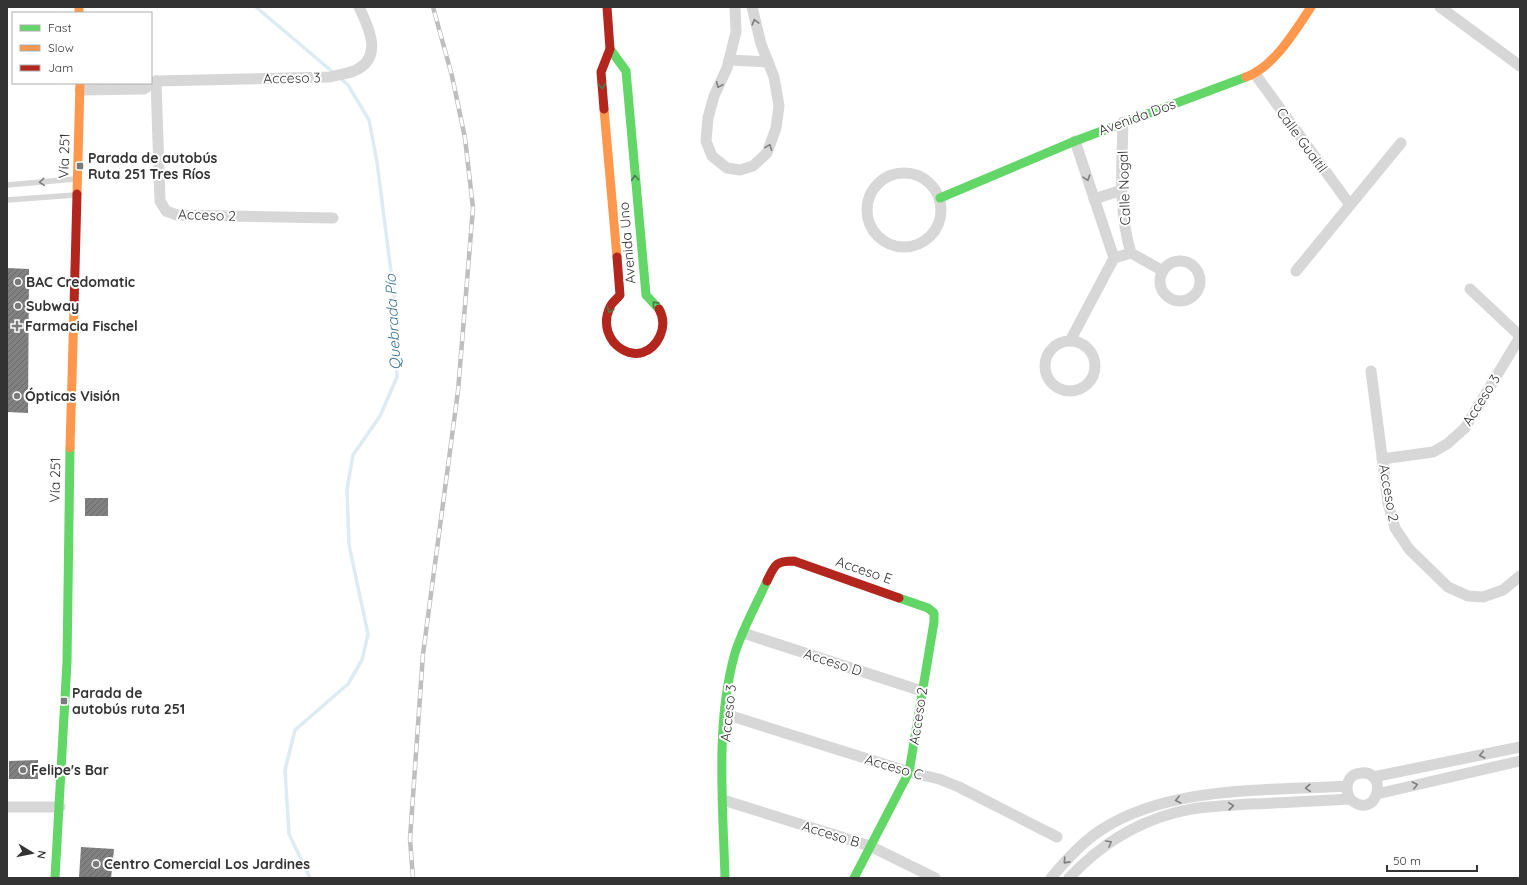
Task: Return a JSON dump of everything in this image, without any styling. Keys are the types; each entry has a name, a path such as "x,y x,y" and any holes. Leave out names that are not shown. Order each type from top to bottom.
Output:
{"street":[{"name":"Acceso 3","path":"153,79 330,77 353,71 364,65 370,55 372,42 369,28 359,7"},
{"name":"Avenida Uno","path":"607,7 610,49 601,72 620,295 610,307 607,322 608,335 615,346 623,352 634,354 645,352 657,343 664,326 663,315 655,303 646,295 626,71 610,49"},
{"path":"735,7 736,32 729,60 714,96 708,118 706,141 712,156 727,168 740,170 753,166 767,153 776,128 779,106 774,77 768,62 752,7"},
{"name":"Avenida Dos","path":"940,198 1123,122 1255,74 1286,44 1311,7"},
{"path":"1440,7 1520,66"},
{"path":"729,60 768,62"},
{"name":"Calle Guaitil","path":"1255,74 1350,205"},
{"name":"Acceso 2","path":"153,79 160,201 166,211 177,215 333,218"},
{"path":"80,87 144,89 148,84"},
{"name":"Vía 251","path":"55,878 67,662 67,553 80,87"},
{"name":"Calle Nogal","path":"1123,122 1122,190 1126,236 1131,253"},
{"name":"Calle Nogal","path":"1075,141 1114,258"},
{"path":"1296,271 1401,143"},
{"path":"908,172 920,176 934,186 940,198 942,211 936,229 928,238 916,245 901,247 888,243 878,236 870,225 868,202 873,189 882,180 895,174 908,172"},
{"path":"1094,199 1122,190"},
{"path":"1070,341 1078,342 1085,346 1093,356 1095,372 1085,386 1077,390 1070,391 1062,389 1049,379 1046,371 1046,362 1054,347 1061,343 1070,341 1114,258 1131,253 1163,271"},
{"path":"1470,289 1520,336"},
{"name":"Acceso 3","path":"1382,459 1433,452 1447,444 1464,428 1520,336"},
{"name":"Acceso 2","path":"1371,372 1388,503 1394,528 1409,549 1448,587 1468,596 1483,596 1503,590 1520,576"},
{"name":"Acceso 3","path":"725,878 723,800 725,714 735,655 743,633 774,566 781,561"},
{"name":"Acceso E","path":"781,561 794,561 928,608 934,613"},
{"name":"Acceso 2","path":"854,878 909,772 934,613"},
{"name":"Acceso D","path":"743,633 922,691"},
{"name":"Acceso C","path":"725,714 909,772 939,779 959,787 1057,837"},
{"path":"1350,799 1347,786 1350,779 1358,773 1364,773 1373,777 1520,747"},
{"path":"1377,794 1520,761"},
{"path":"1069,878 1103,846 1148,822 1174,813 1238,805 1350,799 1358,804 1364,805 1373,801 1377,794 1378,786 1373,777"},
{"path":"1051,878 1080,846 1102,830 1156,805 1188,798 1237,792 1347,786"},
{"name":"Acceso B","path":"723,800 870,846 935,878"},
{"path":"7,807 60,807"}],"lane":[{"path":"7,184 77,179"},
{"path":"7,200 77,195"}],"building":[{"path":"7,268 29,269 28,413 7,412"},
{"path":"85,498 108,498 108,516 85,516"},
{"name":"Felipe's Bar","path":"38,760 38,779 9,779 9,761"},
{"name":"Centro Comercial Los Jardines","path":"81,847 114,849 111,878 79,878"}],"waterway":[{"name":"Quebrada Pío","path":"256,7 335,74"},
{"name":"Quebrada Pío","path":"310,878 289,834 285,770 295,730 348,684 362,660 368,634 349,545 347,489 353,455 380,416 397,377 395,303 377,162 369,120 348,85 340,78"}],"railway":[{"path":"413,878 410,839 423,654 458,391 473,208 465,138 452,76 433,7"}],"traffic: fast":[{"path":"610,49 626,71 646,295 659,309"},
{"path":"940,198 1075,141 1246,77"},
{"path":"55,878 67,662 70,448"},
{"path":"725,878 722,794 725,708 735,653 767,581"},
{"path":"854,878 909,772 934,622 934,613 928,608 899,598"}],"traffic: slow":[{"path":"79,7 79,12"},
{"path":"1246,77 1256,72 1275,57 1291,37 1311,7"},
{"path":"77,194 80,84"},
{"path":"604,109 617,257"},
{"path":"70,448 74,307"}],"traffic: jam":[{"path":"604,109 601,72 610,49 607,7"},
{"path":"74,307 77,194"},
{"path":"617,257 620,295 611,305 607,320 608,332 614,342 622,349 632,353 642,353 652,347 660,336 662,329 663,319 659,309"},
{"path":"767,581 776,565 783,562 794,561 899,598"}],"place":[{"name":"Parada de autobús Ruta 251 Tres Ríos","path":"80,166"},
{"name":"BAC Credomatic","path":"18,282"},
{"name":"Subway","path":"18,306"},
{"name":"Farmacia Fischel","path":"17,326"},
{"name":"Ópticas Visión","path":"17,396"},
{"name":"Parada de autobús ruta 251","path":"64,701"},
{"name":"Felipe's Bar","path":"23,770"},
{"name":"Centro Comercial Los Jardines","path":"96,864"}]}
